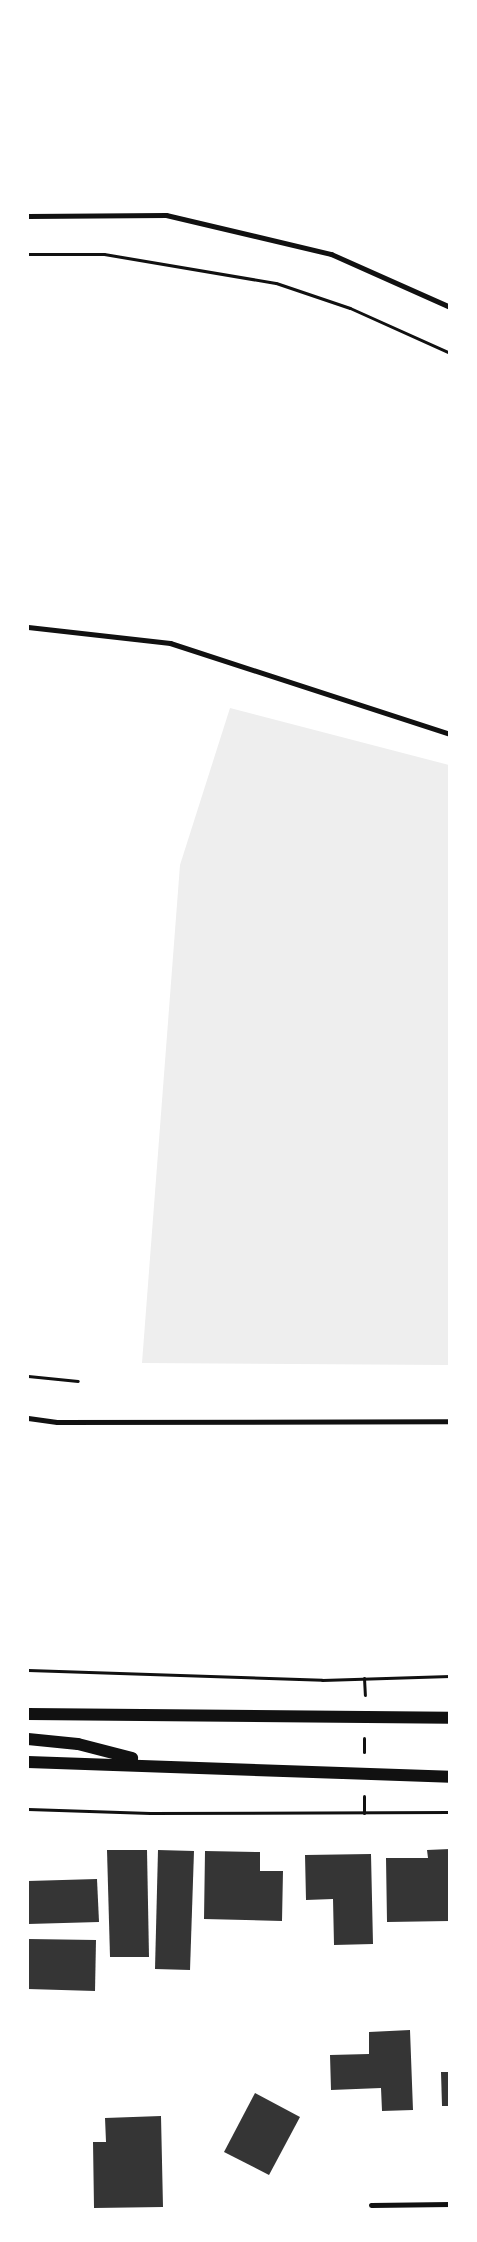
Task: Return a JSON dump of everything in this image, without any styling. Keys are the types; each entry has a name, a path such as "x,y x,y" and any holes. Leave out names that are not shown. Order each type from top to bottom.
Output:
{"main road":[{"path":"28,1714 450,1718"},
{"path":"28,1739 78,1744 149,1763"},
{"path":"28,1762 149,1763 364,1777 450,1777"}],"street":[{"path":"28,216 166,215 331,254 450,307"},
{"path":"28,627 170,643 450,734"},
{"path":"28,1418 57,1422 450,1421"},
{"path":"372,2206 450,2204"}],"path":[{"path":"28,254 104,254 276,283 350,308 450,353"},
{"path":"28,1376 78,1381"},
{"path":"28,1670 364,1678 450,1676"},
{"path":"364,1678 364,1813"},
{"path":"28,1809 364,1813 450,1812"}],"shaded area":[{"path":"230,708 449,765 449,1365 142,1363 180,865"}],"building":[{"path":"450,1849 450,1921 387,1922 386,1858 428,1858 427,1850"},
{"path":"107,1850 147,1850 149,1957 110,1957"},
{"path":"158,1850 194,1851 190,1970 155,1969"},
{"path":"205,1851 260,1852 260,1871 283,1871 282,1921 204,1919"},
{"path":"371,1854 373,1944 334,1945 333,1899 306,1900 305,1855"},
{"path":"97,1879 99,1922 28,1924 28,1881"},
{"path":"28,1939 96,1940 95,1991 28,1989"},
{"path":"410,2030 413,2110 382,2111 381,2088 331,2090 330,2055 369,2054 369,2032"},
{"path":"441,2072 450,2072 450,2106 442,2106"},
{"path":"255,2093 300,2117 269,2175 224,2152"},
{"path":"161,2116 163,2207 94,2208 93,2142 106,2142 105,2118"}]}
